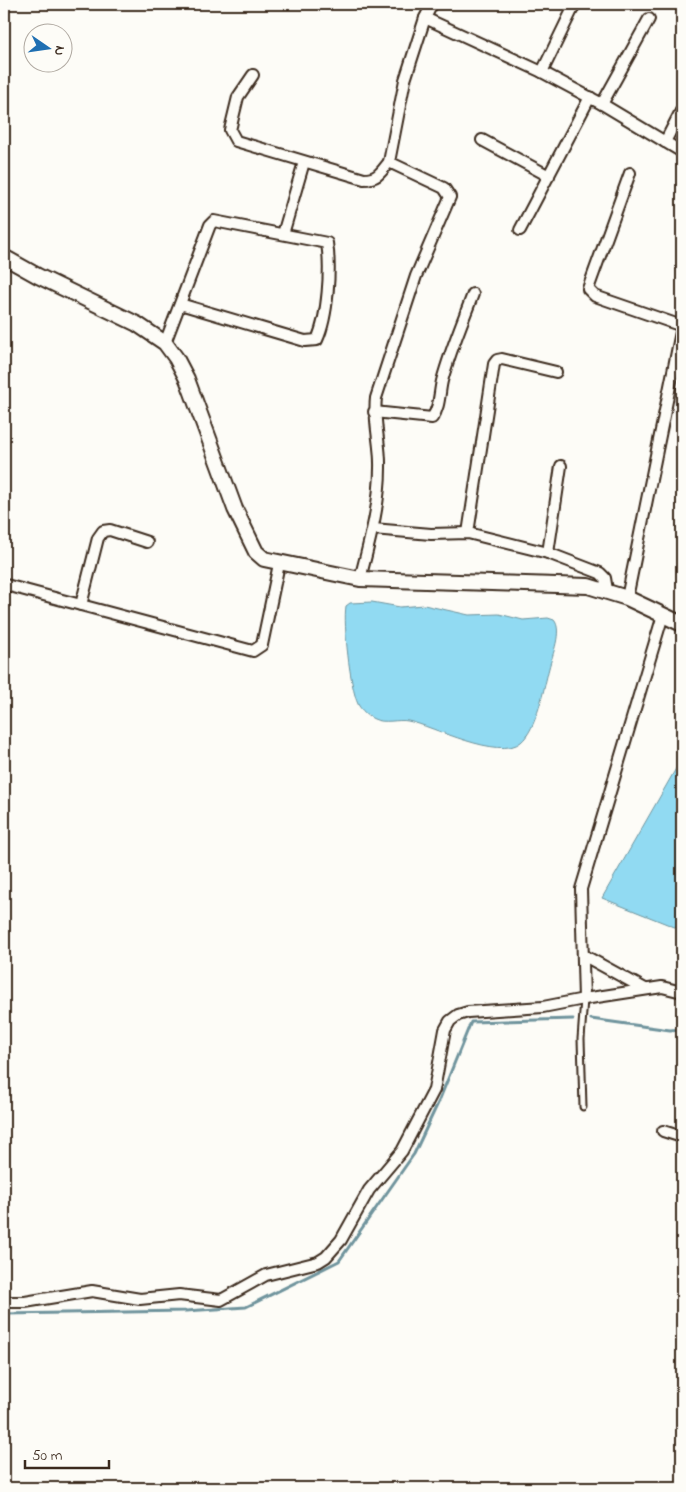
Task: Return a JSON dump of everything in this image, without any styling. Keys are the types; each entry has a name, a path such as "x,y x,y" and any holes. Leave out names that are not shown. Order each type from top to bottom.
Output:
{"main road":[{"path":"4,257 38,276 136,324 165,343 176,358 187,379 235,509 256,552 264,559 279,564 360,579 588,586 607,590 627,598 682,624"}],"street":[{"path":"253,75 238,96 230,130 231,135 244,144 364,179 373,179 378,176 389,162 405,80 425,18 432,4"},
{"path":"542,72 575,4"},
{"path":"425,18 542,72 590,97 682,152"},
{"path":"602,104 649,19"},
{"path":"520,230 590,97"},
{"path":"665,142 682,109"},
{"path":"482,140 549,176"},
{"path":"283,234 304,162"},
{"path":"360,579 373,529 380,468 374,412 376,398 416,276 450,197 444,188 389,162"},
{"path":"627,598 682,326 595,296 588,290 630,173"},
{"path":"165,343 210,224 214,221 327,243 325,311 316,340 305,341 180,304"},
{"path":"374,412 432,418 438,406 442,383 451,353 473,294"},
{"path":"468,533 494,364 497,360 502,359 556,372"},
{"path":"548,553 561,466"},
{"path":"373,529 431,534 468,533 548,553 600,573 605,578 607,590"},
{"path":"82,605 98,538 103,531 110,530 147,542"},
{"path":"6,585 253,651 262,645 279,564"},
{"path":"584,999 581,889 662,615"},
{"path":"582,955 645,989"},
{"path":"4,1302 25,1302 92,1291 140,1299 179,1295 221,1300 266,1275 318,1262 334,1250 370,1190 402,1151 434,1090 441,1046 450,1021 458,1015 468,1012 543,1007 662,987 682,992"},
{"path":"663,1131 682,1137"}],"lane":[{"path":"583,1107 581,1039 584,999"}],"water":[{"path":"372,602 400,607 424,605 469,615 499,614 523,620 548,618 554,620 557,630 556,643 536,718 527,736 521,742 511,747 482,745 419,724 408,721 378,720 365,713 358,704 352,684 345,615 346,606 350,603"},
{"path":"682,758 682,930 602,898"}],"waterway":[{"path":"4,1314 186,1311 246,1307 339,1261 414,1154 439,1101 471,1022 573,1019"},
{"path":"591,1019 670,1030 682,1029"}]}
